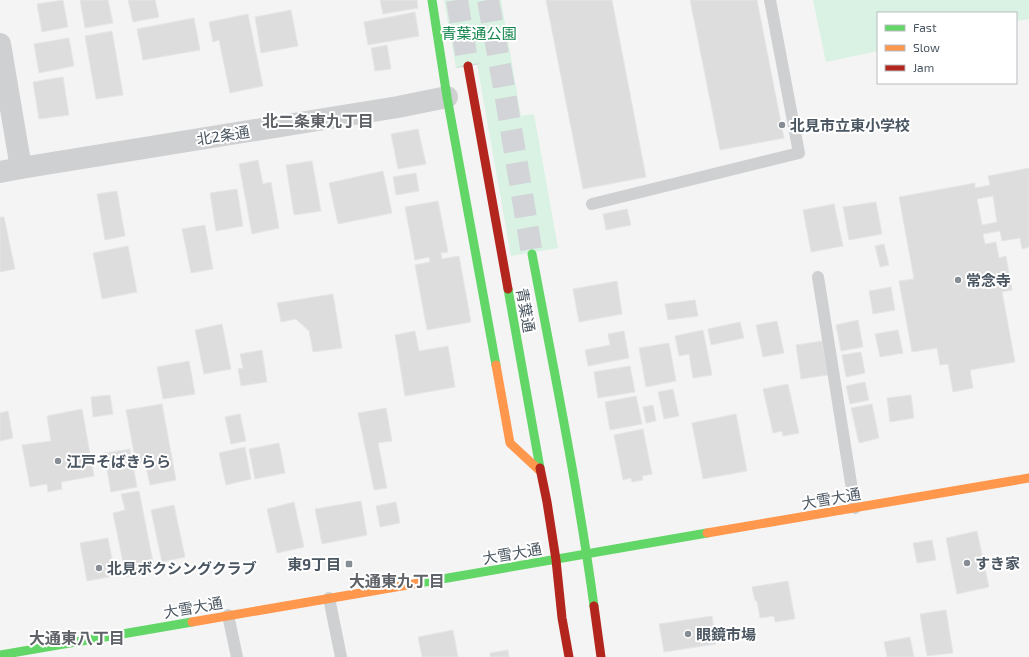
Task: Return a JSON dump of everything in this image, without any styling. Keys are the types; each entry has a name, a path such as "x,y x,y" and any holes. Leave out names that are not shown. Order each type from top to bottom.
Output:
{"main road":[{"path":"432,0 447,97 510,443 540,471"},
{"name":"青葉通","path":"468,66 540,471 547,502 556,560 562,618 569,657"},
{"name":"青葉通","path":"532,254 576,488 601,657"},
{"name":"大雪大通","path":"0,655 1029,478"}],"street":[{"path":"0,44 21,168"},
{"name":"北2条通","path":"0,172 390,108 447,97"}],"lane":[{"path":"592,204 799,153 770,0"},
{"path":"818,277 855,508"},
{"path":"329,598 341,657"},
{"path":"228,615 237,657"}],"green space":[{"name":"青葉通公園","path":"444,0 501,0 521,116 534,114 558,248 511,256 477,64 456,68"},
{"path":"813,0 1029,0 1029,19 1017,21 1017,12 877,12 877,51 826,62"}],"building":[{"path":"63,0 68,27 42,32 37,4"},
{"path":"80,0 108,0 113,23 85,28"},
{"path":"128,0 155,0 159,17 133,22"},
{"path":"380,0 417,0 418,8 383,14"},
{"path":"546,0 612,0 646,177 583,189"},
{"path":"690,0 757,0 784,138 720,150"},
{"path":"291,10 298,46 261,53 255,17"},
{"path":"415,12 419,36 368,45 364,22"},
{"path":"248,14 263,86 230,93 219,40 213,42 209,22"},
{"path":"194,18 200,50 143,60 137,29"},
{"path":"112,31 123,95 96,99 85,36"},
{"path":"69,38 74,66 39,73 34,44"},
{"path":"387,45 391,69 375,71 371,48"},
{"path":"63,77 69,115 39,119 33,82"},
{"path":"418,129 426,164 398,169 391,134"},
{"path":"258,160 263,184 271,182 279,228 252,234 239,164"},
{"path":"312,161 321,211 294,215 286,165"},
{"name":"常念寺","path":"1029,168 1029,247 1022,249 1020,238 1002,241 1000,231 983,234 985,244 996,242 999,258 1006,256 1012,290 1002,292 1015,362 970,370 973,388 953,392 948,364 940,365 937,348 912,352 899,281 914,279 899,197 975,183 975,188 990,185 988,176","holes":["993,196 997,222 982,225 977,199"]},
{"path":"383,171 392,213 338,224 329,183"},
{"path":"416,173 419,191 396,195 393,177"},
{"path":"237,189 243,226 216,231 210,193"},
{"path":"117,191 125,236 105,240 97,194"},
{"path":"438,201 448,252 441,253 442,259 459,256 471,322 427,330 415,265 430,262 429,257 415,260 405,207"},
{"path":"876,202 882,234 849,240 843,207"},
{"path":"834,204 843,246 811,252 803,210"},
{"path":"627,209 631,225 606,230 603,214"},
{"path":"0,217 4,217 15,269 0,272"},
{"path":"205,225 213,269 191,273 182,229"},
{"path":"884,244 889,265 880,267 875,246"},
{"path":"128,246 137,292 102,299 93,253"},
{"path":"617,281 622,314 579,322 573,289"},
{"path":"891,287 895,310 873,314 869,291"},
{"path":"333,294 342,348 313,352 309,331 296,319 281,322 277,303"},
{"path":"695,300 698,316 668,320 665,304"},
{"path":"858,320 863,347 841,351 836,325"},
{"path":"777,321 784,353 763,357 756,325"},
{"path":"740,322 744,338 711,345 708,329"},
{"path":"222,324 231,369 204,374 195,330"},
{"path":"703,330 712,375 693,378 689,354 679,356 675,336"},
{"path":"898,330 903,353 880,357 875,334"},
{"path":"415,331 419,351 448,346 455,387 405,396 395,335"},
{"path":"624,331 629,358 588,366 585,350 610,345 608,334"},
{"path":"822,341 828,375 801,379 796,345"},
{"path":"669,343 676,381 646,387 639,348"},
{"path":"262,350 267,382 241,386 238,369 243,368 240,354"},
{"path":"861,352 865,373 846,377 842,355"},
{"path":"189,361 195,394 163,399 157,367"},
{"path":"630,366 635,392 598,398 594,372"},
{"path":"865,382 869,400 850,404 846,386"},
{"path":"788,384 799,433 783,436 782,431 773,433 763,389"},
{"path":"673,389 679,416 664,419 658,392"},
{"path":"110,395 113,414 93,417 91,397"},
{"path":"911,395 914,418 890,422 887,398"},
{"path":"636,396 642,424 610,430 605,402"},
{"path":"162,404 176,480 150,485 145,462 136,463 126,410"},
{"path":"872,404 879,438 859,443 851,408"},
{"path":"653,405 656,421 646,423 643,407"},
{"path":"386,408 392,441 378,443 387,488 374,490 358,413"},
{"name":"江戸そばきらら","path":"82,409 94,476 61,482 62,489 48,492 47,484 30,487 22,445 51,441 47,416"},
{"path":"8,411 13,438 0,441 0,413"},
{"path":"240,414 246,441 231,444 225,417"},
{"path":"736,414 747,471 703,479 692,423"},
{"path":"643,429 652,474 642,476 643,480 632,482 631,478 623,480 614,435"},
{"path":"279,443 285,473 255,479 249,449"},
{"path":"245,447 251,479 226,485 219,453"},
{"path":"130,449 137,487 111,492 104,453"},
{"path":"139,491 155,572 126,577 113,513 125,510 121,494"},
{"path":"361,501 367,535 322,544 315,509"},
{"path":"294,502 304,547 277,553 267,509"},
{"path":"396,502 400,523 380,527 376,506"},
{"path":"174,505 185,557 162,562 151,510"},
{"name":"すき家","path":"977,531 989,587 957,594 946,538"},
{"path":"108,538 115,576 87,581 80,543"},
{"path":"932,540 936,560 917,563 913,543"},
{"path":"788,581 795,619 775,622 774,616 760,618 757,601 755,601 752,587"},
{"path":"946,610 953,653 927,656 920,614"},
{"name":"眼鏡市場","path":"712,616 716,644 664,652 659,624"},
{"path":"453,630 458,657 422,657 418,637"},
{"path":"910,637 914,657 887,657 884,642"},
{"path":"508,650 509,657 490,657 490,653"}],"tunnel":[{"path":"457,0 468,66"},
{"path":"488,0 532,254"}],"traffic: fast":[{"path":"432,0 447,97 496,365"},
{"path":"532,254 573,474 594,606"},
{"path":"508,289 540,468"},
{"path":"419,583 707,533"},
{"path":"0,655 192,622"}],"traffic: slow":[{"path":"496,365 510,443 540,471"},
{"path":"707,533 1029,478"},
{"path":"192,622 419,583"}],"traffic: jam":[{"path":"468,66 508,289"},
{"path":"540,468 556,560 562,618 569,657"},
{"path":"594,606 601,657"}],"place":[{"name":"北見市立東小学校","path":"782,125"},
{"name":"常念寺","path":"958,280"},
{"name":"江戸そばきらら","path":"58,461"},
{"name":"すき家","path":"967,563"},
{"name":"東9丁目","path":"349,564"},
{"name":"北見ボクシングクラブ","path":"99,568"},
{"name":"眼鏡市場","path":"688,634"}],"district":[{"name":"北二条東九丁目","path":"318,120"},
{"name":"大通東九丁目","path":"397,580"},
{"name":"大通東八丁目","path":"77,637"}]}
